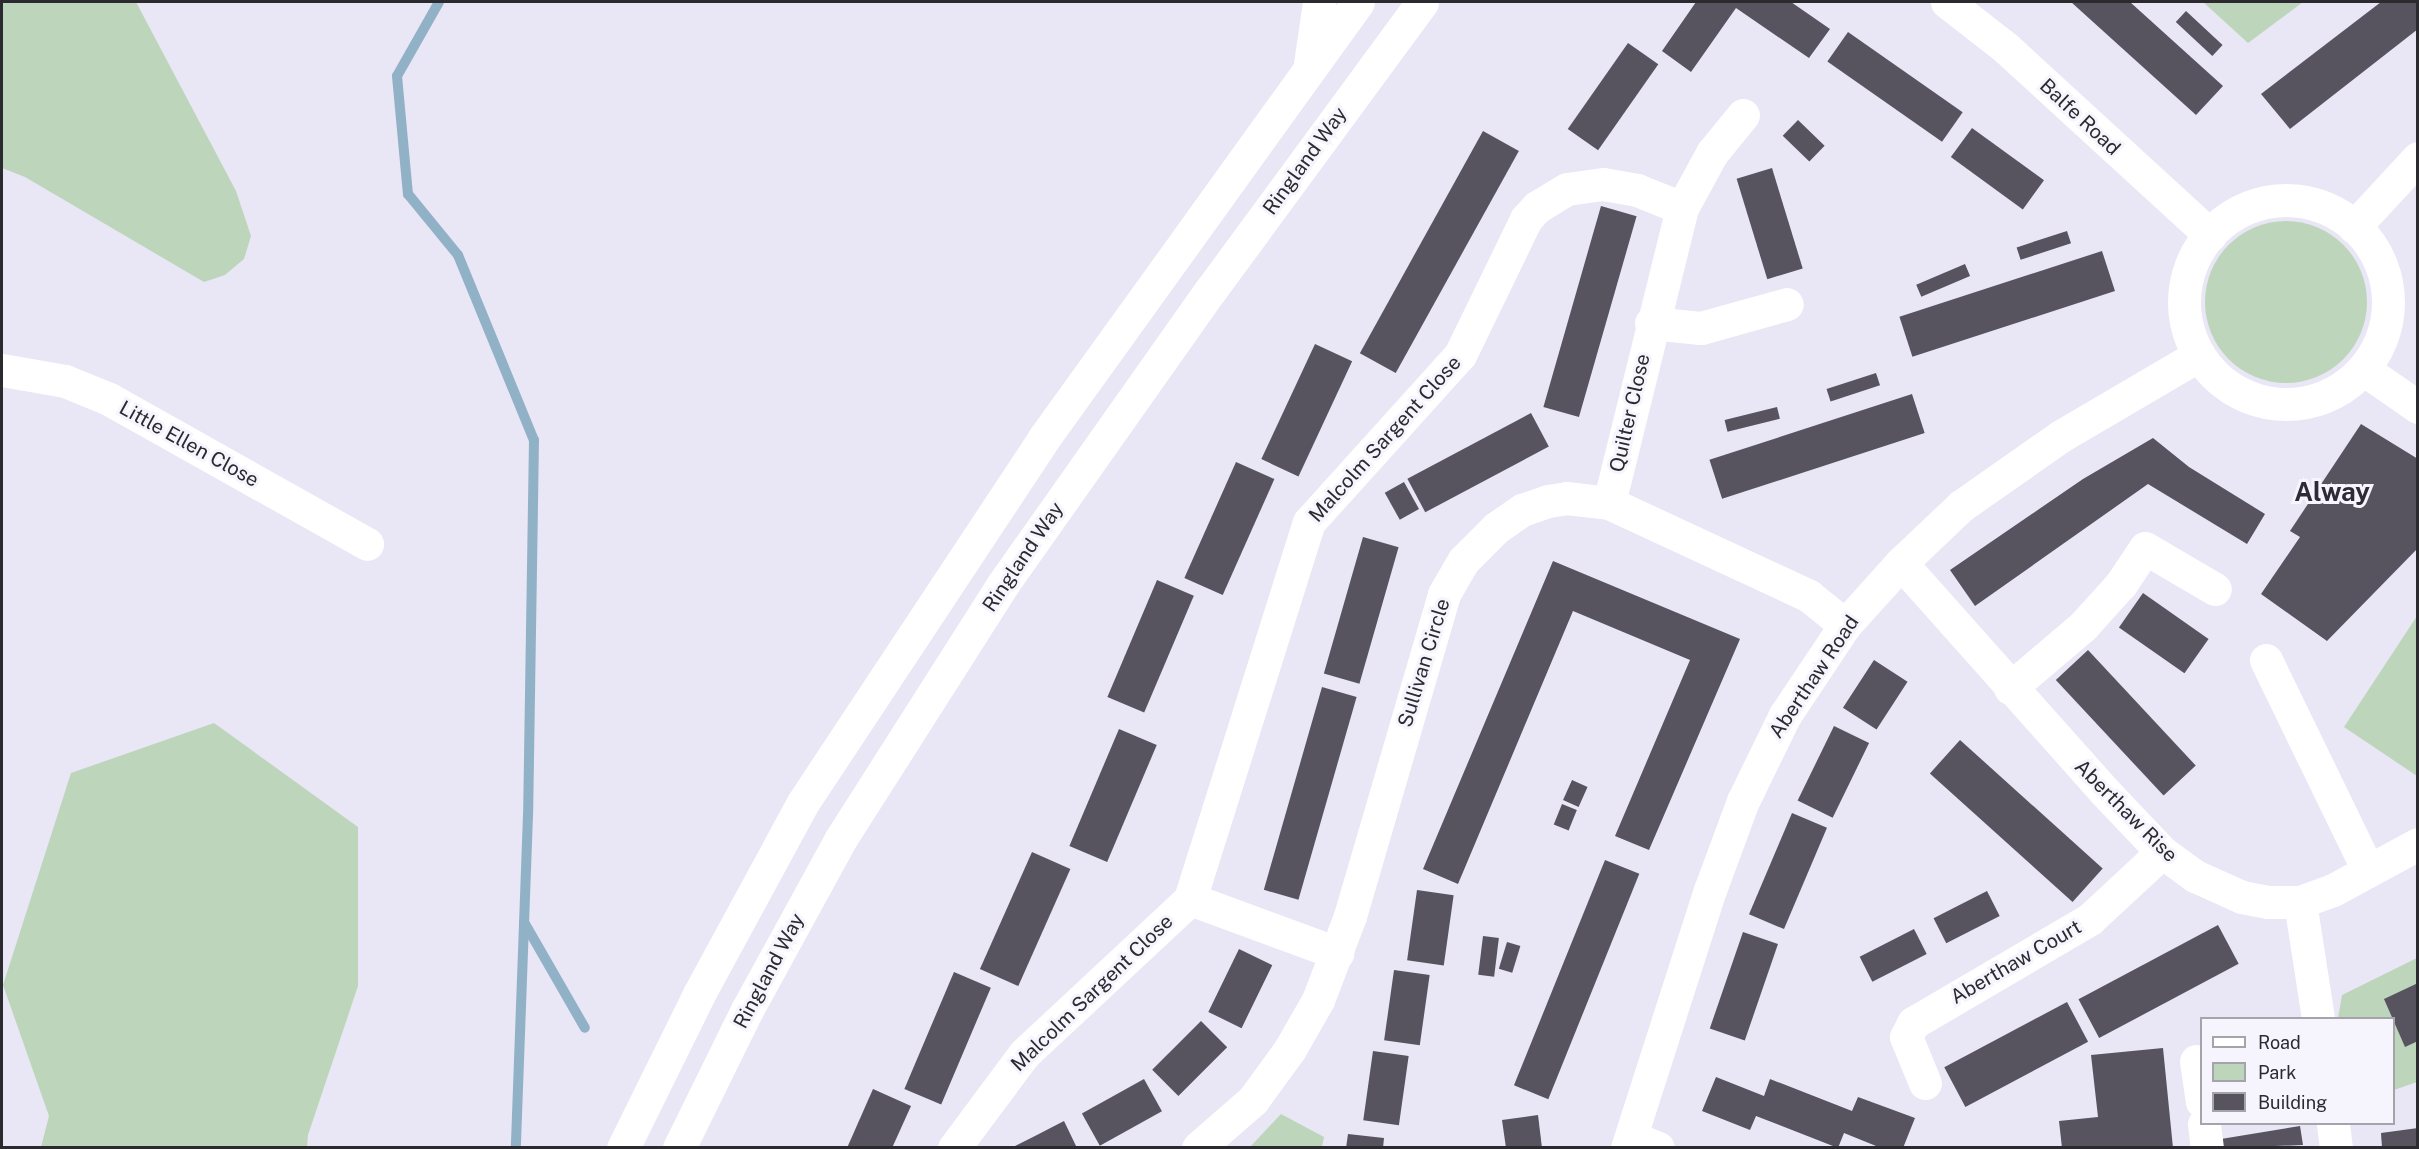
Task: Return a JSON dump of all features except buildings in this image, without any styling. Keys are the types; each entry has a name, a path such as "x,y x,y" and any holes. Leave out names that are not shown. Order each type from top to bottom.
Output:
{"street":[{"path":"1310,69 1318,2"},
{"path":"623,1148 699,994 802,804 1044,438 1358,2"},
{"name":"Ringland Way","path":"679,1148 747,1010 840,840 1003,584 1210,291 1422,2"},
{"name":"Balfe Road","path":"1947,2 2006,48 2210,235"},
{"name":"Quilter Close","path":"1609,503 1651,323 1683,208 1712,153 1743,115"},
{"path":"2354,226 2418,158"},
{"name":"Malcolm Sargent Close","path":"954,1148 1024,1054 1190,899 1309,522 1460,355 1518,231 1537,207 1567,189 1603,183 1637,190 1683,208"},
{"path":"2289,200 2317,204 2354,226 2380,261 2388,288 2387,317 2379,345 2363,369 2329,395 2282,405 2253,399 2227,386 2199,355 2185,318 2184,294 2188,270 2210,235 2237,212 2261,203 2289,200"},
{"path":"1651,323 1701,328 1787,304"},
{"name":"Aberthaw Road","path":"1639,1144 1710,890 1743,801 1785,715 1845,625 1900,562 1985,488 2061,436 2199,355"},
{"path":"2363,369 2418,407"},
{"name":"Little Ellen Close","path":"2,370 65,381 109,399 367,544"},
{"name":"Sullivan Circle","path":"1198,1148 1253,1100 1290,1049 1318,1000 1337,953 1434,623 1453,576 1479,542 1522,510 1566,498 1609,503 1809,596 1845,625"},
{"path":"2010,688 2083,626 2121,584 2145,548 2215,589"},
{"name":"Aberthaw Rise","path":"1900,562 2010,688 2162,852 2195,876 2242,897 2268,902 2301,902 2333,890 2418,844"},
{"path":"2266,660 2368,870"},
{"name":"Aberthaw Court","path":"1925,1083 1906,1037 1913,1023 2090,919 2162,852"},
{"name":"Malcolm Sargent Close","path":"1190,899 1337,953"},
{"path":"2301,902 2318,1017"},
{"path":"2196,1061 2200,1088"},
{"path":"2204,1125 2207,1148"},
{"path":"2333,1125 2336,1148"}],"green space":[{"path":"2,2 136,2 236,191 251,236 244,259 225,275 204,282 25,177 2,168"},
{"path":"2203,2 2303,2 2248,43"},
{"path":"2286,221 2302,222 2317,227 2344,244 2361,271 2366,286 2366,318 2361,333 2344,360 2317,377 2302,382 2286,383 2270,382 2255,377 2228,360 2211,333 2206,318 2205,302 2206,286 2211,271 2228,244 2255,227 2270,222"},
{"path":"2417,616 2417,776 2344,727"},
{"path":"214,723 358,827 358,986 308,1135 307,1147 41,1147 49,1116 3,985 71,773"},
{"path":"2417,958 2417,1082 2395,1090 2395,1017 2338,1017 2342,995"},
{"path":"1281,1114 1324,1137 1322,1147 1250,1147"}],"waterway":[{"path":"439,2 397,76 408,194 458,255 534,440 528,815 516,1148"},
{"path":"524,922 585,1028"}],"district":[{"name":"Alway","path":"2332,492"}]}
